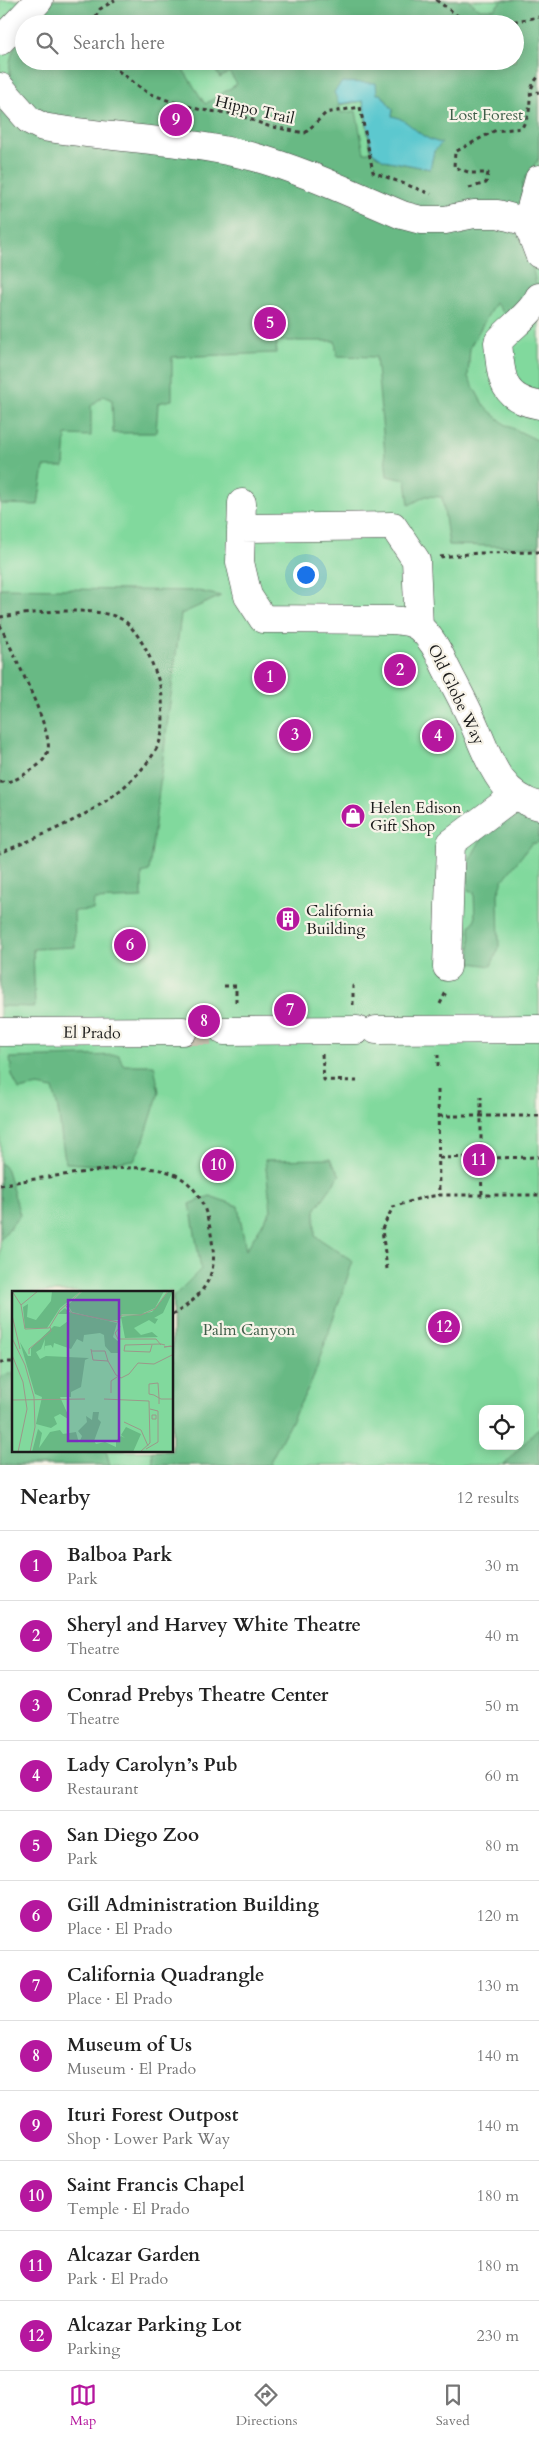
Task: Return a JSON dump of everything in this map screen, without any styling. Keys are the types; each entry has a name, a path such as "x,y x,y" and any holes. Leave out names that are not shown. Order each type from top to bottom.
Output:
{"street":[{"path":"25,15 39,0"},
{"path":"0,41 15,25"},
{"path":"0,87 29,120 43,127 191,145 252,157 297,171 402,216 422,220 445,220 474,214 498,214 527,222"},
{"path":"539,179 527,222 539,254"},
{"path":"539,298 535,306 509,329 498,342 501,379 511,394 524,403 539,405"},
{"name":"Old Globe Way","path":"416,560 393,526 242,516 240,562 245,587 248,596 263,619 392,620 408,621 419,627 436,647 464,702 490,764 499,780 527,800"},
{"path":"416,560 419,627"},
{"path":"447,978 451,843 527,800"},
{"path":"230,1020 362,1022 539,1029"},
{"name":"El Prado","path":"0,1032 183,1031"}],"path":[{"path":"97,15 100,10 115,0"},
{"path":"436,0 457,15"},
{"path":"524,20 539,18"},
{"name":"Hippo Trail","path":"117,70 148,93 201,110 236,114 268,126 305,133 326,113 360,107 373,172 432,195 440,193"},
{"path":"464,189 486,183 488,173 471,173 454,167 454,152 494,130 522,128 528,113 528,94 532,84 539,76"},
{"path":"528,94 539,92"},
{"path":"416,560 478,553 539,552"},
{"path":"0,617 56,611 101,613 126,622 144,644 161,686 163,736 150,759 129,783 102,804 70,822 0,853"},
{"path":"0,625 43,722 49,749 44,760 34,769 16,780 0,782"},
{"path":"438,1010 447,978"},
{"path":"357,984 353,986 362,1022"},
{"path":"224,986 236,986 230,1020"},
{"path":"438,1090 439,1195"},
{"path":"481,1097 481,1150 489,1158"},
{"path":"439,1116 539,1116"},
{"path":"439,1158 473,1158 481,1150"},
{"path":"481,1166 489,1158 539,1157"},
{"path":"473,1158 481,1166 482,1195"},
{"path":"0,1185 128,1167 155,1168 173,1174 188,1183 199,1196 207,1213 214,1254 204,1290 188,1306 174,1314"},
{"path":"388,1269 382,1229 394,1207 439,1195 539,1195"}],"green space":[{"path":"0,0 539,0 539,1465 0,1465"},
{"name":"Lost Forest","path":"51,0 468,0 480,9 494,9 502,0 539,0 539,158 523,182 521,208 427,212 42,119 14,86 10,76 10,66 15,45 15,70 183,70 205,104 237,84 229,72 220,78 215,70 524,70 524,15 36,15","holes":["381,94 393,110 392,116 404,121 426,138 441,143 434,151 430,169 384,160 372,152 363,100","363,101 371,151 364,153 356,111 341,113 339,105","168,112 186,114 184,129 166,126"]},
{"path":"0,98 13,116 171,149 467,227 499,226 509,229 517,235 523,242 531,261 537,291 507,317 495,303 470,347 468,377 484,406 506,425 539,441 539,547 449,545 442,497 426,496 409,505 406,480 387,476 376,357 337,356 335,341 277,341 276,353 172,357 172,400 158,403 156,433 113,433 112,400 103,396 91,406 91,436 66,435 64,467 44,467 38,505 0,504 0,214 3,174 0,165"},
{"path":"0,588 198,591 221,596 181,614 149,871 142,873 142,898 94,900 93,910 74,911 75,947 33,949 35,1007 0,1006"},
{"path":"515,811 539,818 539,842 531,844 503,880 498,894 499,948 491,966 471,963 470,926 475,920 474,892 468,890 468,863 485,832"},
{"path":"119,1055 123,1065 154,1065 159,1092 144,1140 134,1160 97,1165 66,1163 58,1108 53,1089 38,1086 19,1090 12,1075 10,1058"},
{"name":"Palm Canyon","path":"330,1159 340,1175 315,1210 315,1236 353,1261 312,1381 270,1462 272,1465 149,1465 153,1462 152,1452 174,1452 174,1296 201,1269 190,1204 210,1196 238,1206 246,1250 271,1210 265,1160"},
{"path":"0,1162 7,1170 20,1215 0,1240"},
{"path":"12,1373 12,1452 106,1452 110,1465 0,1465 0,1376"},
{"path":"539,1428 539,1465 503,1465 518,1450 524,1450 524,1443"}],"water":[{"path":"342,82 376,83 377,94 381,94 393,110 392,116 405,121 426,138 442,143 434,151 430,169 384,160 372,152 363,101 339,104 334,92"}],"tunnel":[{"path":"183,1031 224,1031"}],"place":[{"name":"Ituri Forest Outpost","path":"176,120"},
{"name":"San Diego Zoo","path":"270,323"},
{"name":"Sheryl and Harvey White Theatre","path":"400,670"},
{"name":"Balboa Park","path":"270,677"},
{"name":"Conrad Prebys Theatre Center","path":"295,735"},
{"name":"Lady Carolyn’s Pub","path":"438,736"},
{"name":"Helen Edison Gift Shop","path":"353,816"},
{"name":"California Building","path":"288,919"},
{"name":"Gill Administration Building","path":"130,945"},
{"name":"California Quadrangle","path":"290,1010"},
{"name":"Museum of Us","path":"204,1021"},
{"name":"Alcazar Garden","path":"479,1160"},
{"name":"Saint Francis Chapel","path":"218,1165"},
{"name":"Alcazar Parking Lot","path":"444,1327"}]}
